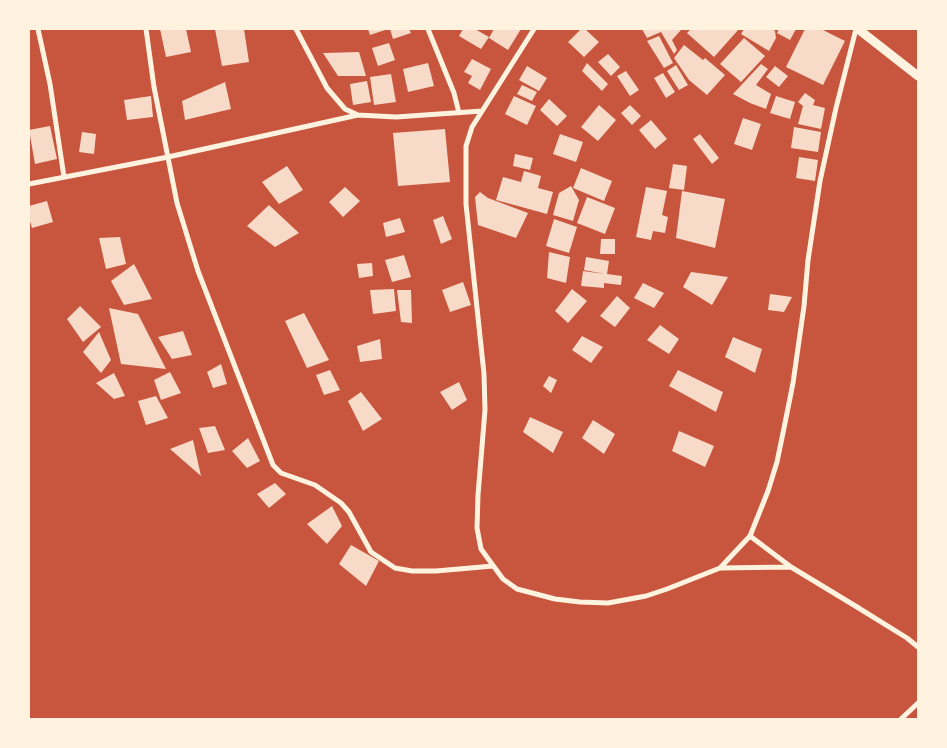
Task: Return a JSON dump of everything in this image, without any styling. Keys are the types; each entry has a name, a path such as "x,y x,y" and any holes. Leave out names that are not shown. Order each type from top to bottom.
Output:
{"street":[{"path":"38,29 50,84 64,178"},
{"path":"146,29 154,87 177,203 198,271 273,465 281,473 315,485 341,503 349,512 372,552 395,568 412,571 436,571 493,566"},
{"path":"296,29 327,88 345,109 358,115"},
{"path":"428,29 454,93 459,113"},
{"path":"534,29 472,127 466,146 465,180 484,374 485,410 477,528 481,549 504,579 517,589 555,599 608,603 646,596 720,568 791,567"},
{"path":"720,568 750,536 768,492 777,462 793,383 820,181 831,127 857,29 918,76"},
{"path":"29,184 168,157 358,115 396,117 482,111"},
{"path":"750,536 791,567 899,633 918,647"},
{"path":"901,719 918,703"}],"building":[{"path":"160,29 186,29 191,52 166,57"},
{"path":"215,29 244,29 249,62 222,66"},
{"path":"368,29 388,29 370,35"},
{"path":"390,29 409,29 411,33 393,39"},
{"path":"463,29 475,29 489,37 481,49 459,36"},
{"path":"494,29 521,29 508,50 489,38"},
{"path":"581,29 585,29 599,42 584,57 568,42"},
{"path":"642,29 680,29 672,40 677,50 674,54 661,32 647,38"},
{"path":"691,29 739,29 714,57 687,33"},
{"path":"744,29 772,29 775,31 776,38 769,51 741,34"},
{"path":"779,29 796,29 790,40 777,33"},
{"path":"805,29 821,29 845,41 823,85 786,67"},
{"path":"659,36 673,63 664,68 647,41"},
{"path":"744,38 765,56 741,82 720,64"},
{"path":"389,43 395,60 378,66 372,48"},
{"path":"684,45 703,60 705,58 725,75 707,95 689,80 674,58"},
{"path":"359,52 366,76 338,76 323,53"},
{"path":"608,54 620,67 611,76 598,62"},
{"path":"472,59 491,69 480,90 468,83 472,76 464,72"},
{"path":"428,63 434,86 408,92 403,69"},
{"path":"587,63 608,84 602,91 582,71"},
{"path":"761,64 768,69 756,85 771,94 766,109 733,94"},
{"path":"676,65 688,85 679,90 667,71"},
{"path":"527,66 547,78 539,91 519,80"},
{"path":"775,66 788,76 779,87 766,77"},
{"path":"626,71 639,90 630,96 617,76"},
{"path":"663,73 675,92 666,98 654,78"},
{"path":"391,74 396,102 374,105 370,77"},
{"path":"367,81 371,102 353,105 350,84"},
{"path":"225,82 231,109 185,120 182,101"},
{"path":"522,85 537,92 532,101 517,94"},
{"path":"805,93 815,100 813,105 825,108 821,129 798,124 803,106 798,102"},
{"path":"151,96 153,117 127,120 124,100"},
{"path":"514,96 536,106 527,125 505,114"},
{"path":"776,96 795,102 790,119 770,113"},
{"path":"549,99 567,116 557,126 540,110"},
{"path":"599,105 616,120 598,141 581,127"},
{"path":"630,105 641,116 632,125 621,113"},
{"path":"743,118 761,124 752,150 734,144"},
{"path":"651,120 667,139 655,149 639,130"},
{"path":"50,126 57,159 35,164 29,130"},
{"path":"794,127 821,132 818,152 791,148"},
{"path":"445,129 450,182 398,186 393,133"},
{"path":"82,132 96,134 94,154 79,152"},
{"path":"560,134 583,142 576,162 553,154"},
{"path":"700,134 719,158 712,164 693,139"},
{"path":"515,154 533,158 530,170 513,166"},
{"path":"799,157 818,160 815,181 796,178"},
{"path":"673,164 687,166 684,190 669,188"},
{"path":"287,166 303,190 279,204 262,182"},
{"path":"581,168 612,181 604,201 573,188"},
{"path":"524,171 541,176 538,188 553,192 547,214 496,200 503,177 521,182"},
{"path":"571,186 579,200 573,221 553,215 559,193"},
{"path":"345,187 360,201 343,217 329,202"},
{"path":"646,187 667,191 662,215 668,217 665,233 653,231 651,240 636,237"},
{"path":"682,191 725,199 715,248 676,238"},
{"path":"480,192 488,198 528,213 516,238 478,225 475,197"},
{"path":"587,197 615,208 605,234 577,223"},
{"path":"47,201 53,222 32,228 29,218 29,206"},
{"path":"269,205 299,233 275,247 247,226"},
{"path":"443,216 452,239 441,244 433,220"},
{"path":"400,218 405,232 386,237 383,223"},
{"path":"554,219 577,227 569,253 546,246"},
{"path":"120,237 126,264 106,269 99,238"},
{"path":"601,239 615,239 615,254 600,254"},
{"path":"549,252 570,257 566,283 547,278"},
{"path":"404,255 411,277 392,282 385,260"},
{"path":"586,257 609,261 607,274 622,276 621,285 604,283 604,288 581,286 583,271 605,274 584,270"},
{"path":"372,263 373,276 359,278 357,264"},
{"path":"134,264 152,299 124,305 111,281"},
{"path":"691,272 728,277 712,305 683,287"},
{"path":"463,282 471,305 450,312 442,290"},
{"path":"643,283 664,293 654,308 634,298"},
{"path":"394,289 396,311 373,314 370,290"},
{"path":"572,289 587,301 568,323 555,311"},
{"path":"397,290 411,290 412,323 401,322"},
{"path":"770,294 792,297 784,312 768,310"},
{"path":"617,296 630,308 615,327 600,316"},
{"path":"80,306 101,327 83,342 67,319"},
{"path":"109,308 138,314 166,369 121,364"},
{"path":"304,313 329,360 307,368 285,321"},
{"path":"660,325 679,339 669,354 647,340"},
{"path":"183,331 192,355 172,359 158,337"},
{"path":"99,332 111,360 101,373 83,352"},
{"path":"582,336 603,347 591,363 572,350"},
{"path":"733,337 762,349 755,373 725,357"},
{"path":"380,339 382,359 360,362 357,346"},
{"path":"221,364 227,384 213,388 207,372"},
{"path":"330,370 340,390 324,395 316,375"},
{"path":"678,370 723,392 716,412 669,386"},
{"path":"170,372 181,393 161,400 154,380"},
{"path":"114,373 125,396 114,399 96,383"},
{"path":"549,376 557,380 551,393 543,386"},
{"path":"459,382 467,400 452,410 440,392"},
{"path":"361,392 382,419 363,431 348,401"},
{"path":"156,396 168,418 146,425 138,401"},
{"path":"530,417 563,432 553,453 523,432"},
{"path":"593,420 615,434 604,454 582,438"},
{"path":"215,426 225,450 208,453 199,428"},
{"path":"679,431 714,446 705,467 672,451"},
{"path":"248,438 260,461 247,468 232,451"},
{"path":"193,440 201,476 170,449"},
{"path":"275,483 286,494 269,508 257,494"},
{"path":"332,506 342,526 327,544 307,524"},
{"path":"351,545 379,561 366,586 339,564"}]}
